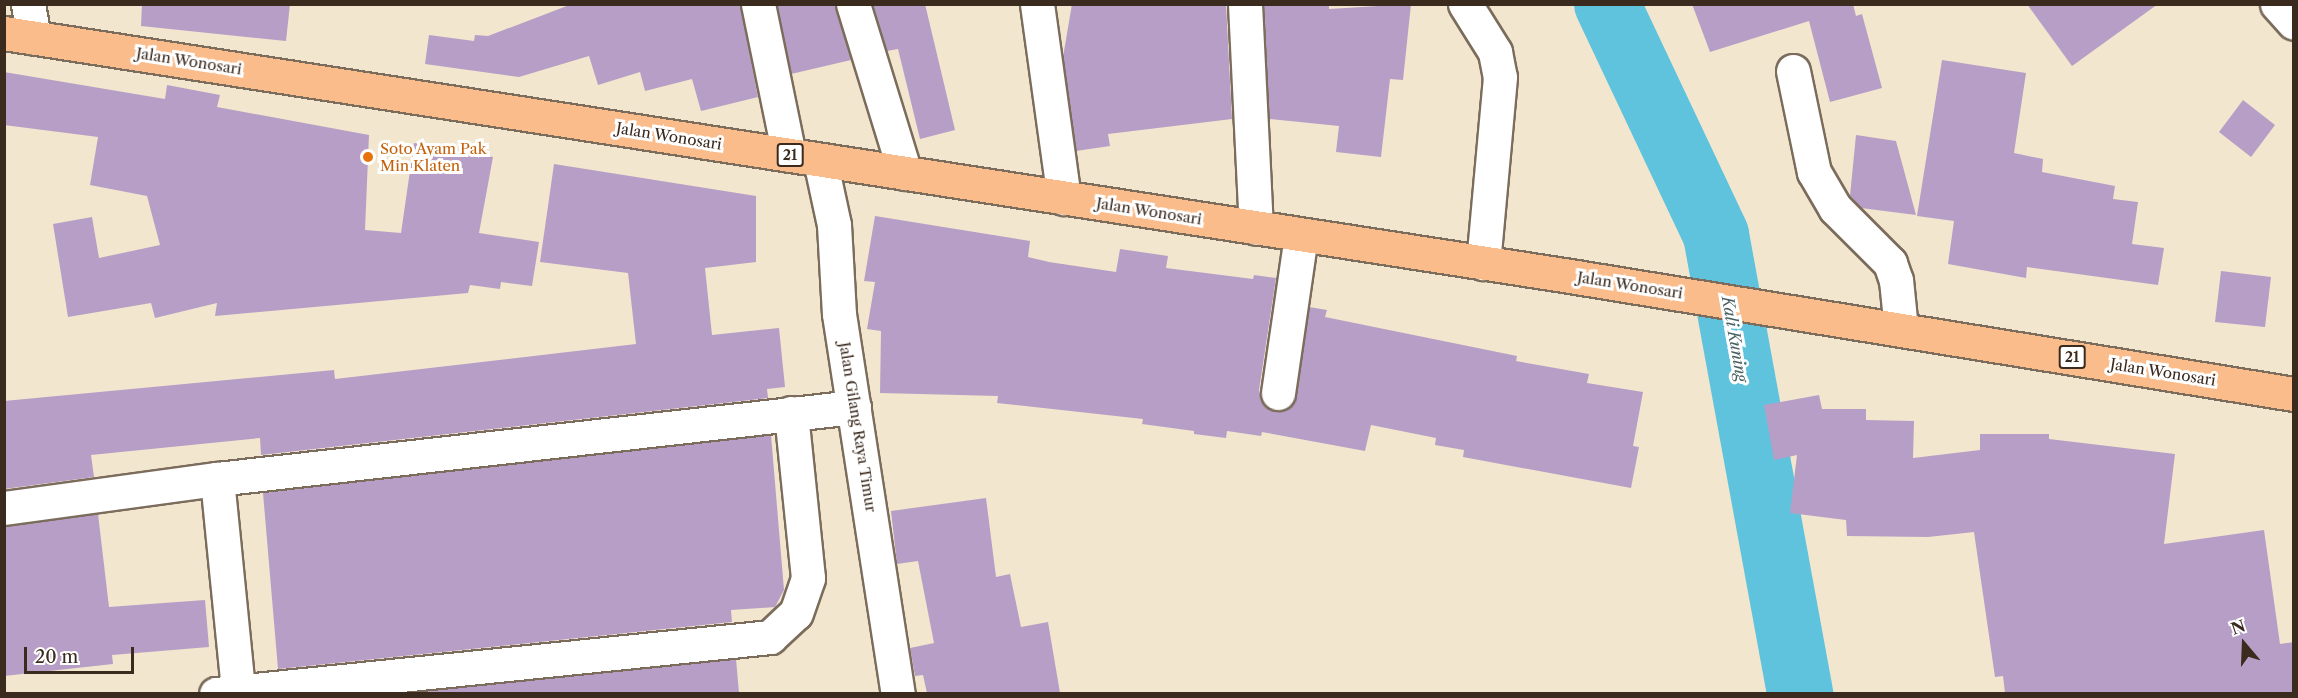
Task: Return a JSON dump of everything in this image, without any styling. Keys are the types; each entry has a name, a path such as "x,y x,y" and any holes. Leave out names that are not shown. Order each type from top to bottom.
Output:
{"highway":[{"name":"Jalan Wonosari","path":"19,35 1576,277 2294,394"}],"street":[{"path":"19,35 28,4"},
{"name":"Jalan Gilang Raya Timur","path":"758,4 805,158 834,225 839,314 897,693"},
{"path":"853,4 905,173"},
{"path":"1037,4 1064,198"},
{"path":"1245,4 1256,228"},
{"path":"1465,4 1495,52 1500,77 1497,142 1483,263"},
{"path":"2277,4 2294,23"},
{"path":"1793,71 1814,172 1835,208 1890,263 1896,280 1901,329"},
{"path":"1278,393 1301,235"},
{"path":"4,508 217,479 854,407"},
{"path":"217,479 227,692 770,637 796,613 808,578 791,413"}],"building":[{"path":"142,4 290,4 286,41 141,26"},
{"path":"572,4 740,4 758,97 701,111 692,79 645,91 640,72 598,85 589,56 519,77 425,64 429,35 474,41 475,35 488,36"},
{"path":"777,4 835,4 851,60 791,74"},
{"path":"873,4 925,4 955,130 920,139 898,49 887,51"},
{"path":"1072,4 1226,4 1232,119 1108,134 1110,146 1076,151 1063,57"},
{"path":"1264,4 1329,4 1329,9 1411,4 1403,80 1390,79 1381,157 1336,152 1339,126 1269,119"},
{"path":"1692,4 1853,4 1856,16 1862,14 1882,88 1830,102 1809,21 1710,52"},
{"path":"2027,4 2158,4 2072,66"},
{"path":"1942,60 2026,73 2014,153 2043,159 2042,172 2115,186 2113,199 2138,202 2132,244 2164,248 2158,285 2027,267 2026,278 1948,264 1954,221 1917,216"},
{"path":"4,72 165,99 167,85 220,95 217,107 369,135 365,230 401,233 414,143 493,157 479,233 539,242 532,286 501,282 500,289 470,285 468,293 215,316 217,303 155,318 151,303 68,317 53,224 92,217 99,258 160,245 147,196 90,185 98,137 4,125"},
{"path":"2243,100 2275,125 2251,157 2219,132"},
{"path":"1856,135 1896,141 1916,215 1861,208 1850,196"},
{"path":"554,164 756,196 756,262 705,268 712,335 779,328 785,387 767,389 768,398 261,455 260,438 91,455 94,477 4,489 4,401 334,370 335,379 636,344 628,273 540,262"},
{"path":"875,216 1030,241 1028,257 1049,262 1116,272 1120,249 1168,256 1166,268 1253,279 1254,275 1276,278 1259,390 1261,400 1275,411 1285,410 1296,396 1309,307 1327,310 1325,317 1517,356 1516,361 1589,374 1587,383 1643,392 1633,446 1639,447 1631,488 1463,457 1464,450 1435,445 1436,438 1371,425 1365,451 1262,432 1261,436 1227,431 1226,438 1194,434 1194,431 1142,424 1143,419 997,403 998,396 880,393 881,331 867,329 875,282 864,281"},
{"path":"2221,271 2271,277 2265,327 2215,322"},
{"path":"1819,395 1822,409 1866,409 1866,420 1914,421 1913,458 1980,450 1980,434 2049,434 2049,439 2175,454 2164,544 2264,530 2280,644 2294,642 2294,693 2005,693 2003,676 1995,677 1974,532 1928,537 1847,536 1846,520 1790,513 1797,455 1774,460 1764,405"},
{"path":"771,435 784,590 775,607 731,610 732,622 278,669 263,493"},
{"path":"986,498 996,577 1010,574 1021,627 1048,622 1060,693 927,693 923,675 915,676 910,648 934,643 918,561 897,564 891,511"},
{"path":"98,514 109,607 205,600 209,647 112,655 113,664 4,676 4,526"},
{"path":"736,659 739,693 404,693"}],"waterway":[{"name":"Kali Kuning","path":"1607,4 1716,235 1800,694"}],"place":[{"name":"Soto Ayam Pak Min Klaten","path":"368,157"}]}
